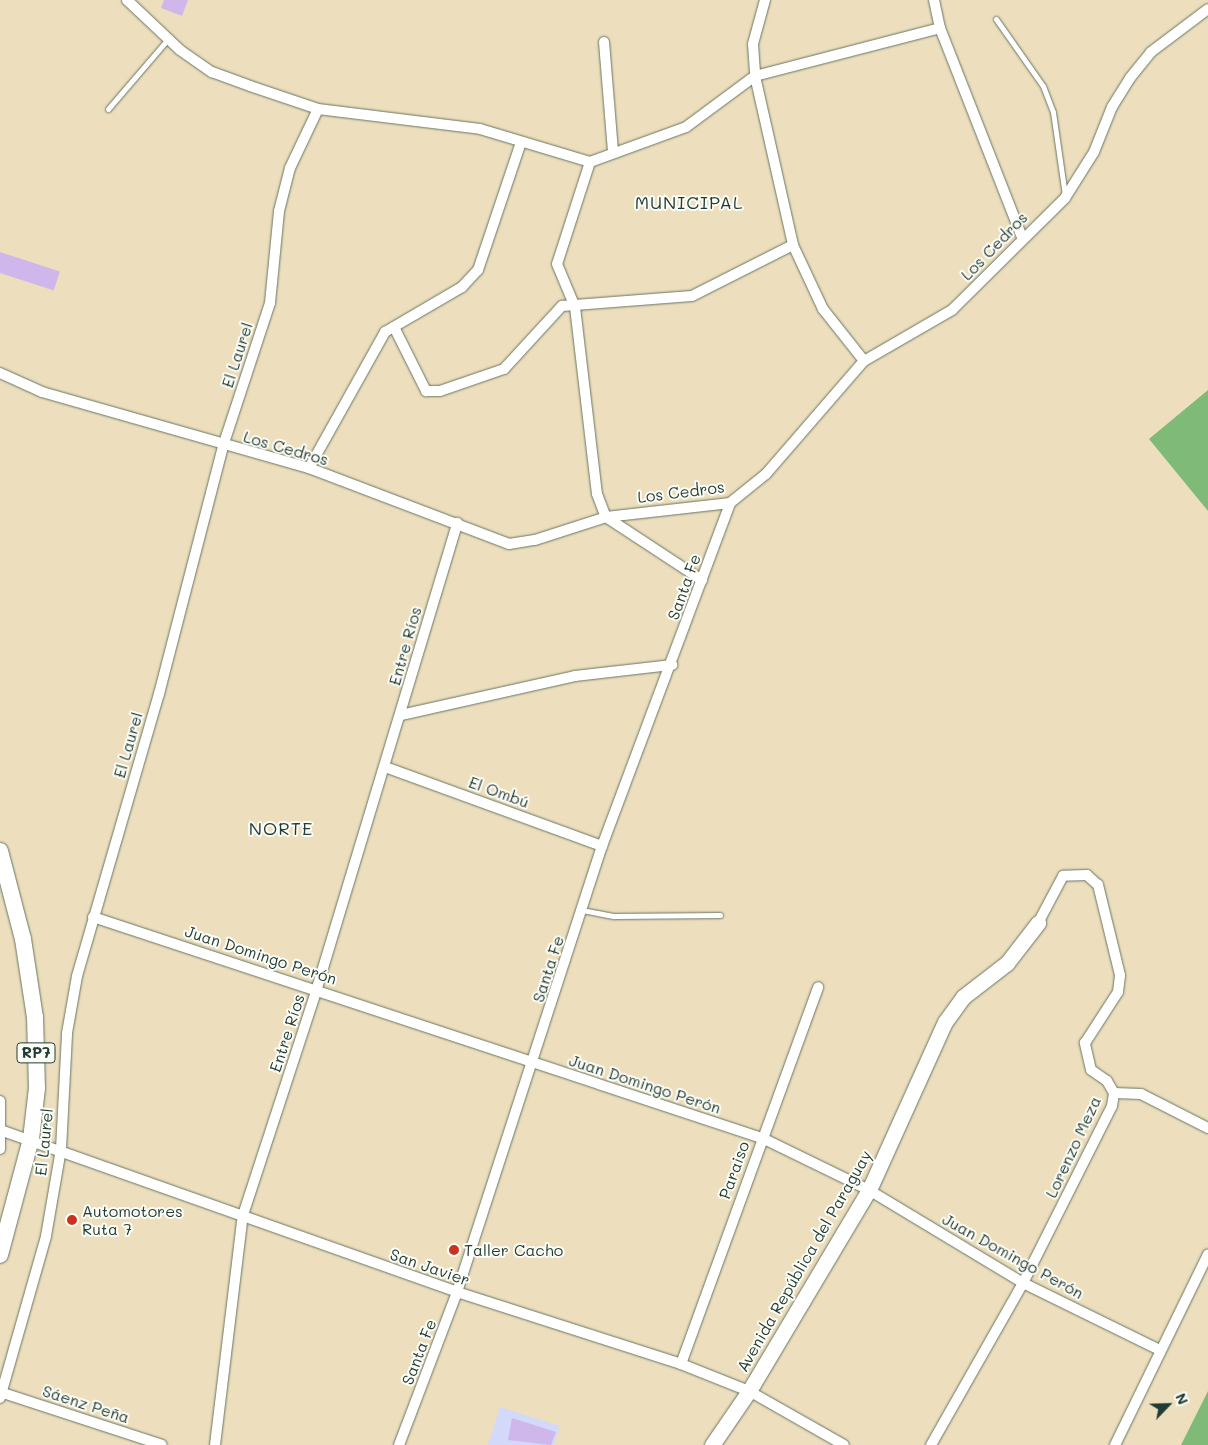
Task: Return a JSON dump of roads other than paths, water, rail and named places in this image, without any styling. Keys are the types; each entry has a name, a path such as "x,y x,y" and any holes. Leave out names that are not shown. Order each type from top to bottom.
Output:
{"main road":[{"name":"RP7","path":"0,851 23,939 35,1017 37,1088 31,1139 0,1255"},
{"name":"Avenida República del Paraguay","path":"712,1445 749,1391 868,1190 945,1022 963,997 1007,963 1038,923"}],"street":[{"path":"127,0 168,40 212,72 318,109 443,122 590,162 686,126 755,76 940,28"},
{"path":"765,0 753,44 755,76 792,244 823,309 864,362"},
{"path":"934,0 940,28 1022,237"},
{"name":"Los Cedros","path":"0,373 42,392 223,446 309,468 509,544 535,540 606,516 730,503 766,474 864,362 952,310 1022,237 1065,198 1094,152 1112,107 1130,78 1151,52 1208,9"},
{"path":"604,42 613,152"},
{"name":"El Laurel","path":"1,1395 46,1236 61,1150 67,1033 93,918 159,694 223,446 270,303 279,211 290,168 318,109"},
{"path":"309,468 371,354 394,327 462,287 478,270 521,142"},
{"path":"590,162 557,264 575,307 597,494 606,516 702,580"},
{"path":"394,327 426,391 440,391 504,370 535,338 553,312 575,307 692,296 792,244"},
{"name":"Santa Fe","path":"399,1445 457,1292 602,846 672,665 730,503"},
{"name":"Entre Ríos","path":"215,1445 243,1215 318,988 457,523"},
{"path":"400,715 575,676 672,665"},
{"name":"El Ombú","path":"385,767 602,846"},
{"name":"Lorenzo Meza","path":"931,1445 1023,1283 1114,1093 1107,1081 1092,1070 1085,1044 1118,992 1120,975 1098,885 1087,875 1063,876 1038,923"},
{"name":"Juan Domingo Perón","path":"93,918 318,988 532,1063 762,1138 868,1190 1023,1283 1158,1349"},
{"name":"Paraiso","path":"681,1364 818,987"},
{"path":"1114,1093 1141,1094 1208,1128"},
{"path":"0,1102 0,1149"},
{"name":"San Javier","path":"1,1130 31,1139 457,1292 681,1364 749,1391 844,1445"},
{"path":"1115,1445 1158,1349 1208,1254"},
{"name":"Sáenz Peña","path":"1,1395 162,1445"}],"lane":[{"path":"996,19 1043,86 1053,112 1065,198"},
{"path":"108,109 168,40"},
{"path":"582,910 614,916 720,915"}],"place":[{"name":"Automotores Ruta 7","path":"72,1220"},
{"name":"Taller Cacho","path":"454,1250"}],"district":[{"name":"MUNICIPAL","path":"689,202"},
{"name":"NORTE","path":"281,828"}]}
